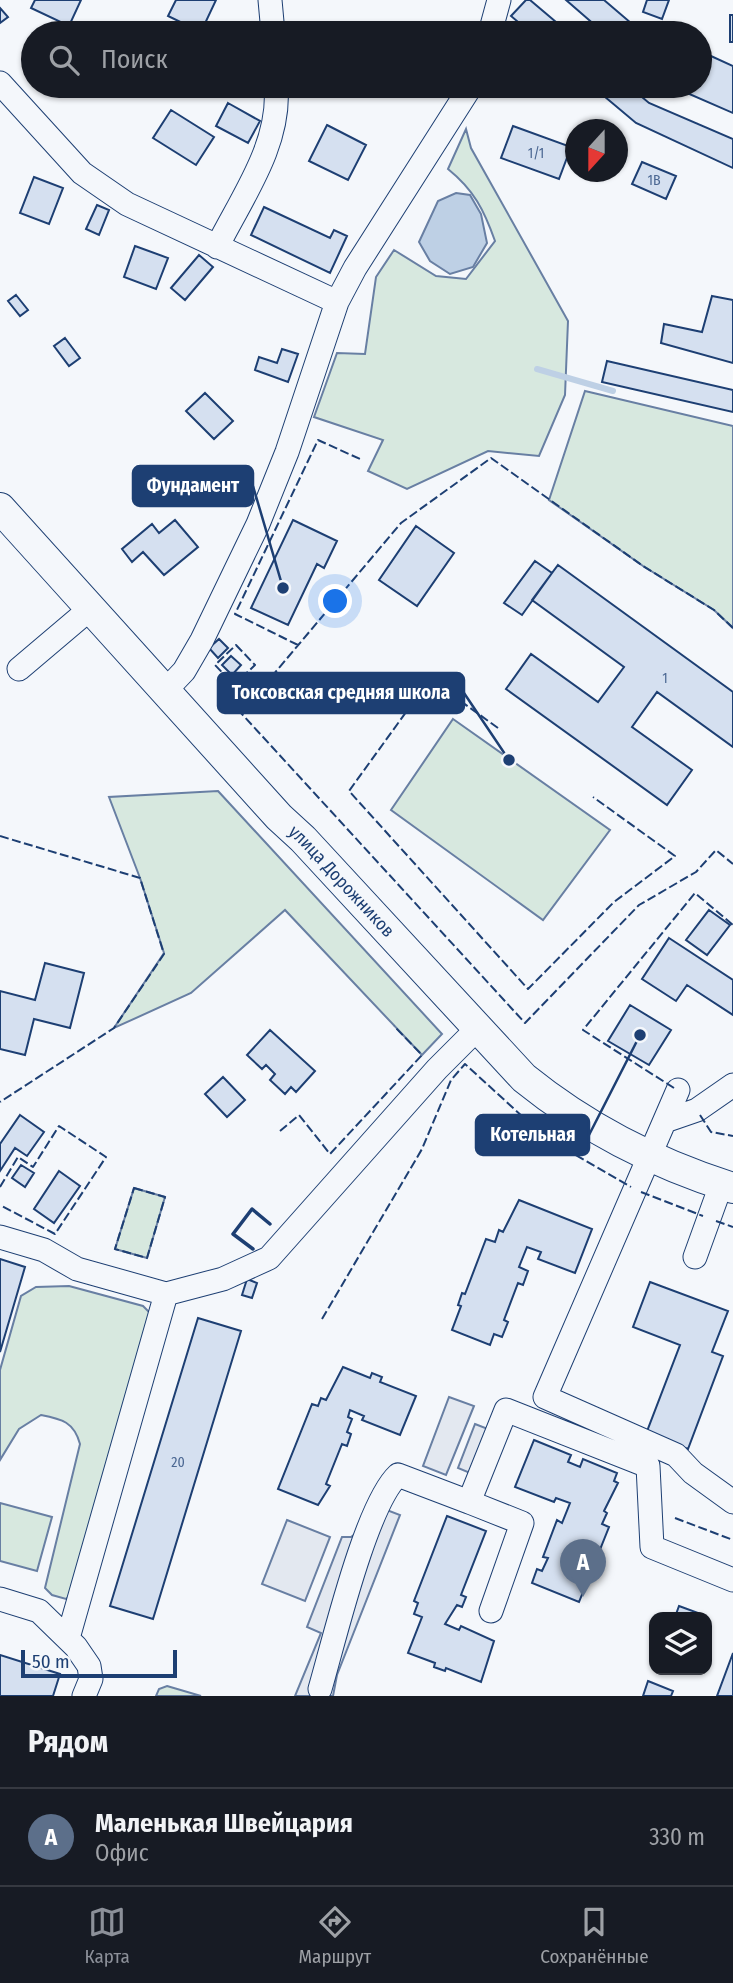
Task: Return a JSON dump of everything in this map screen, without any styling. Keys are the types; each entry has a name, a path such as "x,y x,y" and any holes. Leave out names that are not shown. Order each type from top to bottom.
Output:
{"main road":[{"name":"улица Дорожников","path":"0,508 165,691 524,1079 561,1108 650,1158 727,1186"}],"street":[{"path":"270,0 271,21"},
{"path":"493,21 499,0"},
{"path":"0,83 82,173 127,204 337,302"},
{"path":"217,247 272,136 278,109 277,98"},
{"path":"165,691 184,671 202,640 258,524 287,452 337,302 464,98"},
{"path":"19,669 91,608"},
{"path":"0,1237 44,1250 77,1269 166,1294 223,1279 269,1258 436,1069 477,1029"},
{"path":"668,1119 696,1110 733,1085"},
{"path":"678,1090 668,1119 545,1397 676,1455 693,1473 733,1502"},
{"path":"695,1257 727,1186"},
{"path":"68,1638 166,1294"},
{"path":"469,1502 506,1410 649,1466 652,1547 733,1580"},
{"path":"320,1689 362,1547 388,1484 397,1475 522,1523 491,1611"},
{"path":"0,1599 39,1611 68,1638 89,1666 90,1678 84,1696"}],"shaded area":[{"path":"466,129 471,148 568,321 565,395 539,456 488,451 407,489 368,471 383,440 314,417 337,353 365,354 376,277 394,250 436,276 466,279 495,241 477,201 448,169"},
{"path":"585,391 733,426 733,628 714,610 643,566 549,500"},
{"path":"453,719 610,830 543,920 391,810"},
{"path":"218,791 442,1034 422,1055 285,910 191,993 114,1028 164,953 140,878 109,797"},
{"path":"134,1188 165,1197 147,1258 115,1249"},
{"path":"69,1286 143,1306 151,1314 73,1593 66,1599 52,1595 45,1588 80,1444 71,1426 41,1415 19,1429 0,1460 0,1370 21,1296 36,1287"},
{"path":"449,1397 474,1406 446,1475 423,1466"},
{"path":"475,1424 488,1429 470,1473 458,1468"},
{"path":"0,1503 52,1517 37,1571 0,1561"},
{"path":"371,1504 400,1515 337,1675 333,1696 295,1696 321,1633 307,1627 342,1537 351,1537 359,1531"},
{"path":"287,1520 330,1537 305,1601 262,1584"},
{"path":"167,1686 201,1696 156,1696 159,1689"}],"water":[{"path":"456,193 470,195 481,214 487,243 473,267 450,274 430,261 419,242 438,201"}],"building":[{"path":"35,0 81,0 71,21 58,21 31,8"},
{"path":"176,0 216,0 206,21 178,21 168,16"},
{"path":"526,0 530,0 555,21 517,21 511,16"},
{"path":"566,0 604,0 629,21 590,21"},
{"path":"647,0 669,0 662,19 643,12"},
{"path":"0,8 8,17 0,23"},
{"path":"730,15 733,15 733,42 730,42"},
{"path":"712,56 733,66 733,113 699,98 712,98"},
{"path":"606,98 643,98 649,103 733,139 733,168 636,123"},
{"path":"228,103 260,121 248,143 216,126"},
{"path":"171,110 214,137 196,165 153,138"},
{"path":"327,125 366,145 348,180 309,161"},
{"path":"513,126 565,145 565,163 559,179 501,158"},
{"path":"642,162 676,176 666,199 632,184"},
{"path":"34,177 63,188 49,224 20,213"},
{"path":"97,205 109,210 99,235 86,229"},
{"path":"264,207 330,238 334,230 347,236 330,273 251,235"},
{"path":"135,246 168,258 156,289 124,277"},
{"path":"199,255 213,267 185,300 171,288"},
{"path":"16,295 28,310 20,316 8,301"},
{"path":"712,296 733,300 733,363 661,343 664,324 702,332"},
{"path":"65,338 80,358 69,366 54,346"},
{"path":"282,349 298,354 288,382 255,370 259,357 277,363"},
{"path":"607,361 733,390 733,412 602,382"},
{"path":"205,393 233,421 214,439 186,411"},
{"path":"175,520 198,547 164,575 143,552 132,562 122,549 152,524 159,533"},
{"path":"293,520 337,541 324,568 317,564 288,625 251,608"},
{"path":"416,526 454,553 417,606 379,580"},
{"path":"535,561 552,573 522,615 504,603"},
{"path":"558,565 733,692 733,747 657,692 632,727 692,770 667,805 506,689 531,654 598,702 624,667 532,600"},
{"path":"219,639 228,648 218,658 209,648"},
{"path":"231,656 241,665 232,675 222,665"},
{"path":"709,910 730,925 707,955 686,940"},
{"path":"669,938 733,980 733,1015 687,985 676,1001 642,979"},
{"path":"45,963 84,973 70,1028 34,1019 25,1055 0,1049 0,991 35,1000"},
{"path":"630,1005 671,1030 649,1065 608,1041"},
{"path":"270,1030 315,1071 296,1092 291,1087 285,1094 270,1080 275,1074 266,1065 262,1069 247,1055"},
{"path":"223,1077 245,1100 227,1117 205,1094"},
{"path":"20,1115 44,1132 27,1156 15,1148 0,1171 0,1144"},
{"path":"21,1165 34,1173 25,1187 12,1178"},
{"path":"59,1171 80,1186 54,1223 34,1209"},
{"path":"519,1200 592,1229 575,1273 538,1259 541,1252 527,1247 519,1267 528,1271 523,1285 518,1283 504,1320 508,1322 502,1337 494,1334 490,1345 452,1330 461,1306 458,1305 462,1293 465,1294 486,1239 495,1242 499,1230 503,1232"},
{"path":"0,1259 25,1267 0,1352"},
{"path":"247,1279 257,1283 252,1298 242,1295"},
{"path":"650,1282 728,1311 712,1352 723,1356 688,1449 646,1434 680,1345 633,1327"},
{"path":"198,1318 241,1331 153,1619 110,1606"},
{"path":"343,1367 370,1378 372,1373 382,1377 380,1382 416,1396 400,1435 362,1420 364,1416 350,1410 348,1417 352,1419 347,1432 351,1434 347,1446 342,1444 326,1484 330,1486 318,1505 278,1489 312,1404 318,1406 321,1398 326,1400"},
{"path":"534,1440 571,1455 568,1462 580,1467 583,1459 617,1473 614,1481 618,1483 604,1511 607,1513 602,1524 609,1527 579,1602 532,1583 537,1569 542,1571 548,1558 543,1557 557,1520 562,1523 570,1503 556,1498 554,1502 515,1487"},
{"path":"447,1516 486,1531 461,1595 466,1597 462,1607 457,1605 445,1624 459,1630 461,1626 494,1641 481,1682 446,1668 445,1671 434,1667 435,1663 408,1653 422,1617 414,1614 418,1603 414,1601"},
{"path":"679,1606 696,1612 677,1612"},
{"path":"733,1653 733,1696 717,1696"},
{"path":"0,1655 60,1674 53,1696 0,1696"},
{"path":"648,1681 673,1691 671,1696 643,1696"}],"waterway":[{"path":"537,369 613,391"}],"fence":[{"path":"298,645 235,614 318,440 360,459"},
{"path":"733,628 714,610 643,566 491,458 401,523 241,713 525,1023 639,905 696,872 716,850 733,864"},
{"path":"236,645 255,665 234,685 215,665 236,645"},
{"path":"498,728 430,679 349,791 528,989 614,902 675,856 593,797"},
{"path":"0,836 140,878 164,954 114,1028 0,1102"},
{"path":"674,1088 583,1030 695,893 733,925"},
{"path":"280,1131 299,1115 330,1154 422,1055 394,1026"},
{"path":"322,1319 422,1149 451,1080 465,1064 546,1138 631,1187"},
{"path":"700,1115 711,1132 733,1136"},
{"path":"0,1187 18,1157 33,1167 59,1126 106,1157 55,1234 0,1205"},
{"path":"134,1188 165,1197 147,1258 115,1249 134,1188"},
{"path":"641,1192 703,1216"},
{"path":"716,1221 733,1227"},
{"path":"675,1518 733,1540"}],"wall":[{"path":"253,1249 233,1234 252,1209 270,1224"}],"place":[{"name":"Фундамент","path":"283,588"},
{"name":"Токсовская средняя школа","path":"509,760"},
{"name":"Котельная","path":"640,1035"},
{"name":"Маленькая Швейцария","path":"583,1597"}]}
